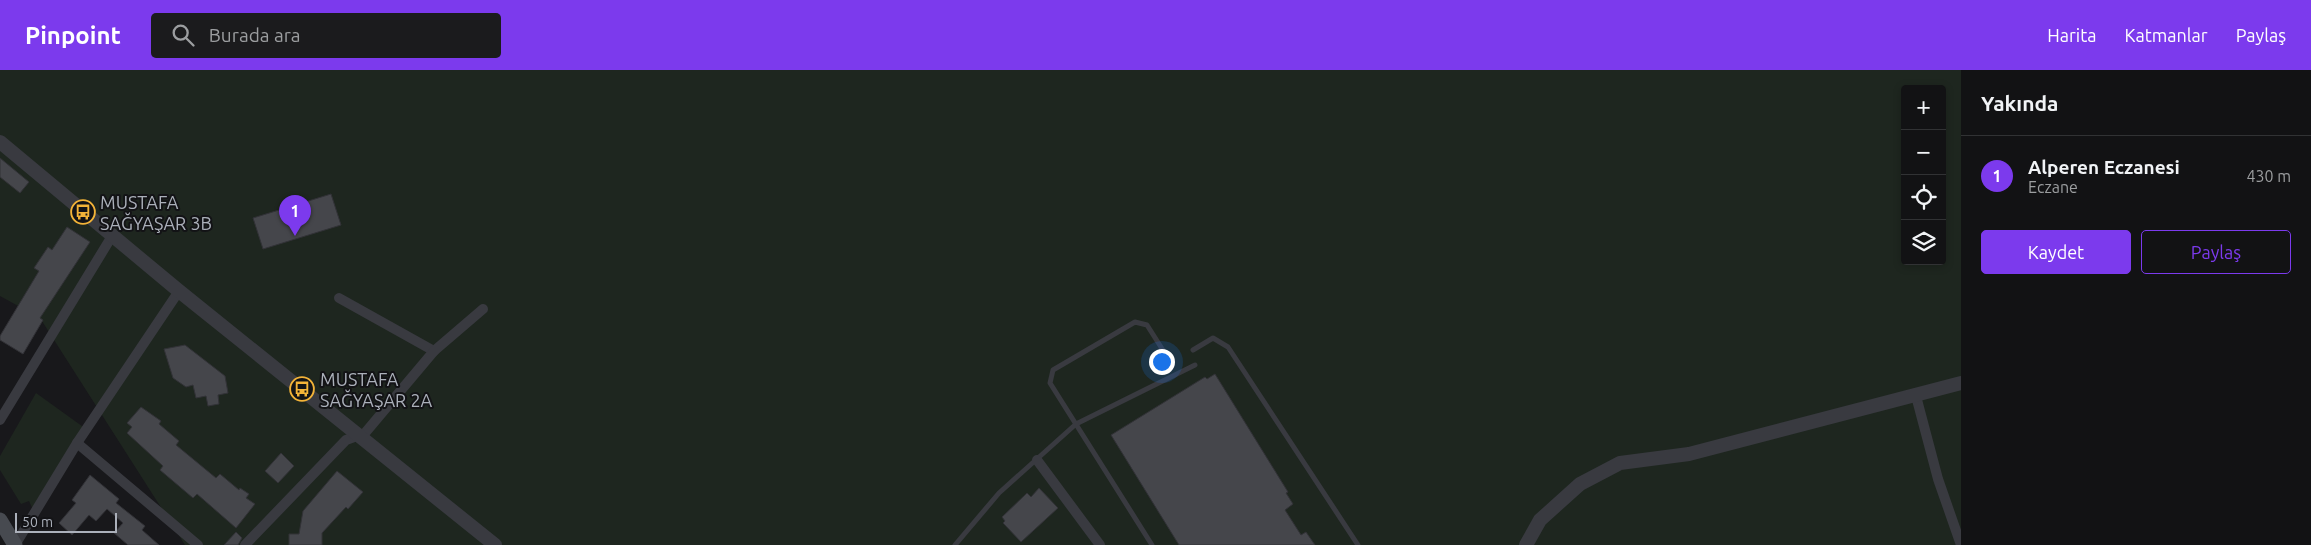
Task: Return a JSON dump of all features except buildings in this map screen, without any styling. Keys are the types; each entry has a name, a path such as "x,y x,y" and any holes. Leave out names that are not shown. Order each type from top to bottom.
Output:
{"main road":[{"path":"0,520 15,545"}],"street":[{"path":"1,142 179,291 495,545"},
{"path":"0,420 112,236"},
{"path":"15,545 77,443 179,291"},
{"path":"339,298 434,351"},
{"path":"245,545 346,440 366,432 434,351 484,309"},
{"path":"1526,545 1540,520 1580,484 1620,463 1689,454 1961,383"},
{"path":"1916,396 1938,479 1961,544"},
{"path":"77,443 198,545"},
{"path":"1037,460 1100,545"}],"lane":[{"path":"1152,545 1050,383 1053,370 1135,322 1147,325 1166,355"},
{"path":"1193,350 1213,338 1228,347 1358,545"},
{"path":"955,545 999,493 1076,424 1195,365"}],"shaded area":[{"path":"0,70 1961,70 1961,545 185,545 40,318 0,296"},
{"path":"36,393 86,429 36,516 29,501 21,504 0,470 0,456"}],"place":[{"name":"MUSTAFA SAĞYAŞAR 3B","path":"83,212"},
{"name":"Alperen Eczanesi","path":"295,236"},
{"name":"MUSTAFA SAĞYAŞAR 2A","path":"302,389"}]}
